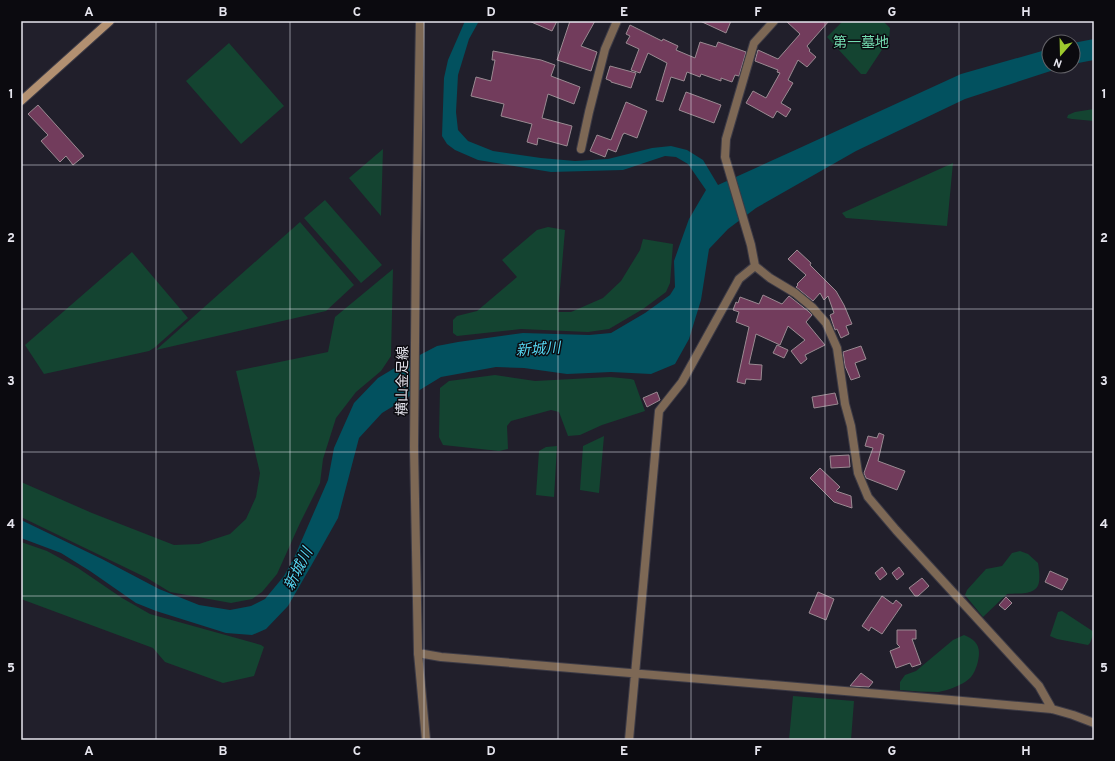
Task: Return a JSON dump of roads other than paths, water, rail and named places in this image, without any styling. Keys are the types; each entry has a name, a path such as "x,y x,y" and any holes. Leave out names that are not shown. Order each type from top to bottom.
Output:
{"main road":[{"path":"21,101 110,21"}],"street":[{"name":"横山金足線","path":"420,21 414,447 418,653 426,740"},
{"path":"581,149 605,49 617,21"},
{"path":"774,21 754,43 751,50 726,139 725,157 751,245 755,266 770,278 795,293 812,307 826,323 837,348 845,404 851,426 858,473 868,497 896,530 1039,686 1052,709"},
{"path":"629,740 659,411 682,382 739,279 755,266"},
{"path":"418,653 441,657 1052,709 1072,714 1094,723"}],"water":[{"name":"新城川","path":"465,21 479,21 469,39 458,75 456,112 458,130 468,141 493,151 575,161 608,159 652,148 671,146 687,150 703,160 718,185 961,74 1041,51 1042,74 965,99 856,151 756,208 728,229 709,249 701,300 689,339 675,364 651,374 611,372 567,374 524,368 496,367 441,377 382,413 359,438 338,518 288,606 266,629 252,635 226,633 156,611 136,603 61,553 21,538 21,520 102,559 159,589 199,605 230,610 251,606 265,599 284,576 294,558 328,480 334,448 354,403 378,378 437,346 523,333 589,335 611,333 645,313 670,295 675,287 674,261 689,219 706,190 688,164 676,157 665,156 623,170 551,172 478,160 455,150 447,144 442,136 444,78 448,60"},
{"path":"1094,39 1094,60 1081,62 1081,41"}],"park label":[{"name":"第一墓地","path":"861,42"}]}
